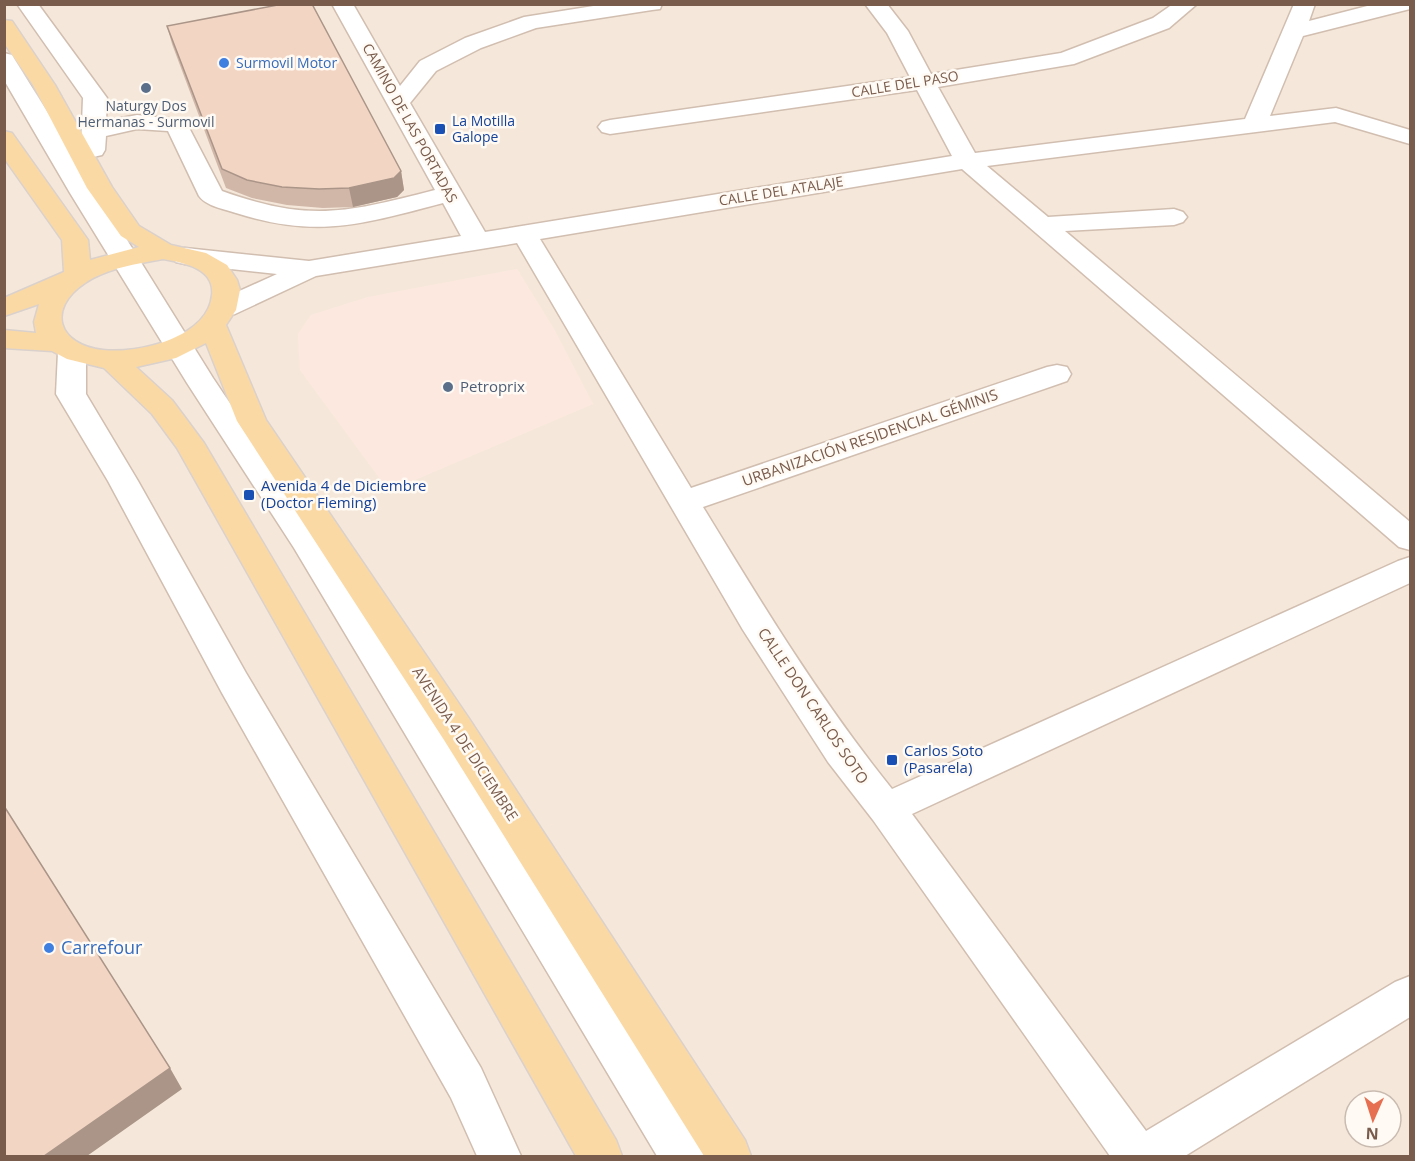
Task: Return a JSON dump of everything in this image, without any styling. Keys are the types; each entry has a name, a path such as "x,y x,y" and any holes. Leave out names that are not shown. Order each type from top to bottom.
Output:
{"main road":[{"path":"4,26 44,85 100,188 130,231 174,254 207,263 222,275 228,290 219,316 199,336 170,349 135,358 112,360 90,357 65,347 4,339"},
{"path":"4,138 11,159 75,240 75,278"},
{"path":"4,308 115,261 174,254"},
{"path":"65,347 50,332 47,319 50,306 58,292 75,278"},
{"name":"AVENIDA 4 DE DICIEMBRE","path":"219,316 252,420 457,730 729,1156"},
{"path":"112,360 162,407 189,443 600,1156"}],"street":[{"path":"27,4 95,98 137,122"},
{"name":"CAMINO DE LAS PORTADAS","path":"342,4 477,241"},
{"path":"399,102 428,66 528,13 652,4"},
{"path":"876,4 897,31 967,161 1410,539"},
{"name":"CALLE DEL PASO","path":"610,127 924,82 1066,59 1161,23 1187,4"},
{"path":"1254,126 1305,4"},
{"path":"1293,32 1402,4"},
{"path":"4,60 83,193 115,261"},
{"path":"4,89 170,349 305,540 682,1156"},
{"path":"92,170 95,98"},
{"name":"CALLE DEL ATALAJE","path":"219,316 313,278 335,265 477,241 528,240 967,161 1336,115 1410,137"},
{"path":"94,130 137,122 177,125 212,196 255,212 310,220 343,219 449,194"},
{"path":"1042,225 1174,217"},
{"path":"335,265 343,219"},
{"path":"313,278 528,240"},
{"name":"CALLE DON CARLOS SOTO","path":"528,240 755,621 829,734 886,809 1137,1156"},
{"name":"CALLE DEL ATALAJE","path":"174,254 313,278"},
{"path":"65,347 71,394 123,481 234,682 466,1083 499,1156"},
{"path":"170,349 216,433 374,682 590,1050 656,1156"},
{"name":"URBANIZACIÓN RESIDENCIAL GÉMINIS","path":"683,502 1057,374"},
{"path":"886,809 1410,569"},
{"path":"1145,1156 1410,995"}],"shaded area":[{"path":"5,5 1410,5 1410,1156 5,1156"},
{"name":"Petroprix","path":"517,269 554,329 593,404 389,491 300,370 298,334 311,315 368,297"}],"building":[{"path":"283,4 312,4 401,171 394,178 349,188 319,189 282,187 247,180 222,169 167,26"},
{"name":"Carrefour","path":"4,806 170,1068 44,1156 4,1156"}],"place":[{"name":"Surmovil Motor","path":"224,63"},
{"name":"Naturgy Dos Hermanas - Surmovil","path":"146,88"},
{"name":"La Motilla Galope","path":"440,129"},
{"name":"Petroprix","path":"448,387"},
{"name":"Avenida 4 de Diciembre (Doctor Fleming)","path":"249,495"},
{"name":"Carlos Soto (Pasarela)","path":"892,760"},
{"name":"Carrefour","path":"49,948"}]}
